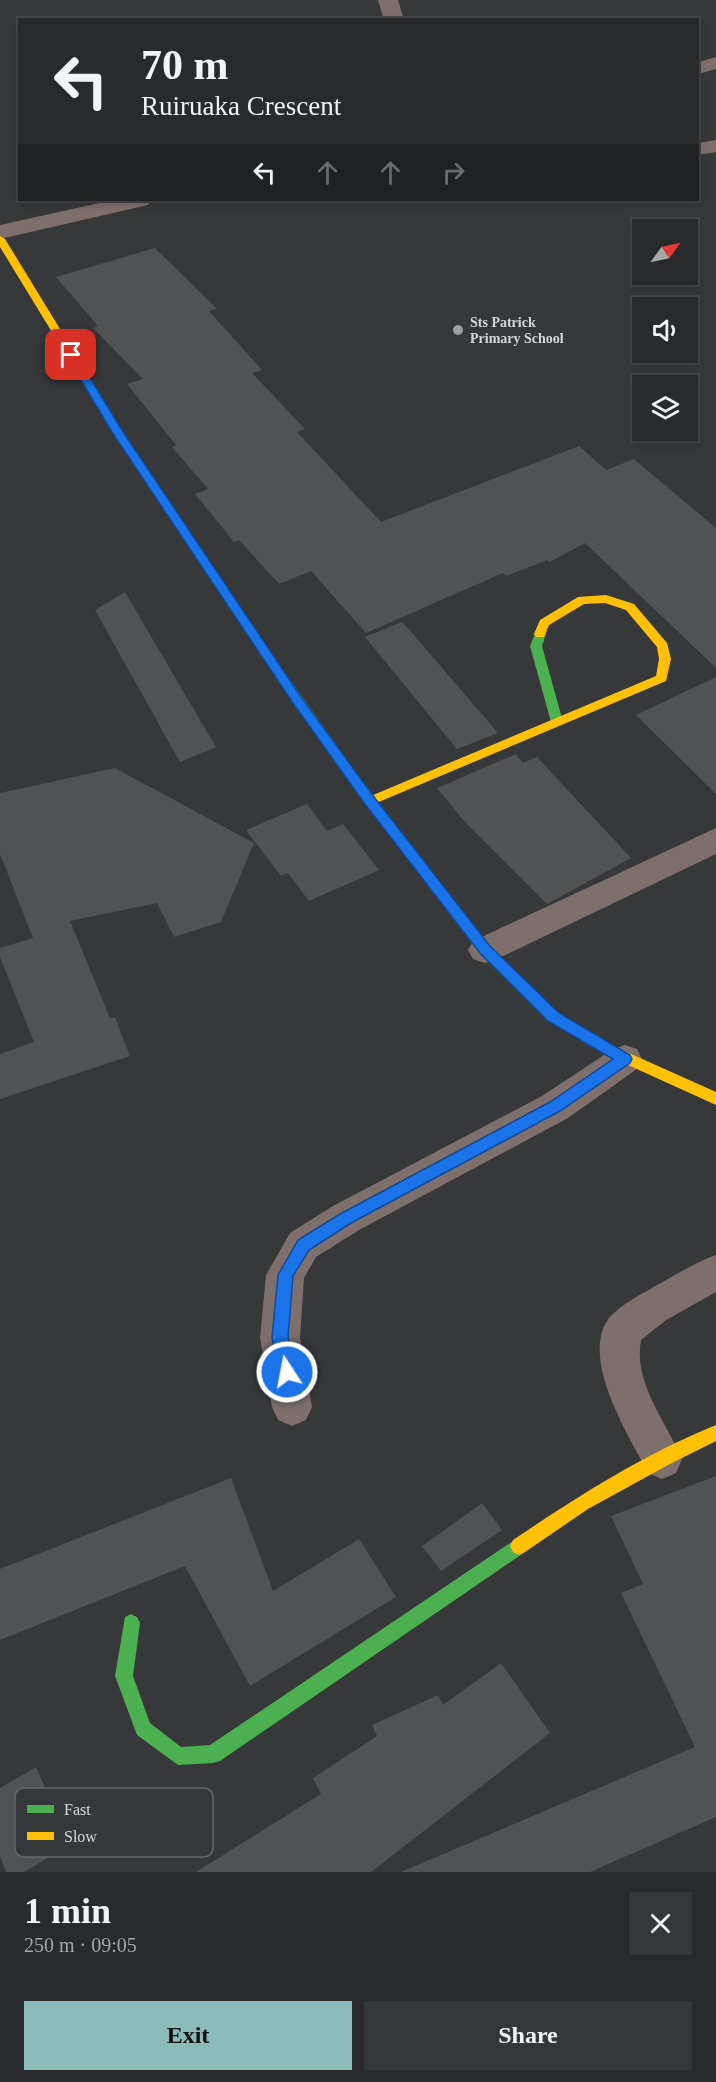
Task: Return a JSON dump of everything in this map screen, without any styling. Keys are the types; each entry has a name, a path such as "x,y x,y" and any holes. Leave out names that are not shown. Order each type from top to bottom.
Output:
{"street":[{"path":"388,0 392,18"},
{"path":"699,68 716,63"},
{"path":"699,149 716,146"},
{"path":"0,232 136,201"},
{"path":"0,239 118,432 297,700 370,801 485,950 554,1017 625,1059 716,1099"},
{"path":"370,801 662,678 665,659 663,646 630,607 606,599 582,600 544,623 536,646 557,722"},
{"path":"485,950 716,840"},
{"path":"292,1407 280,1338 285,1275 303,1245 345,1218 555,1107 625,1059"},
{"path":"662,1459 625,1387 619,1353 623,1331 652,1308 716,1272"},
{"path":"131,1623 124,1676 143,1729 178,1756 213,1754 582,1503 662,1459 716,1433"}],"building":[{"path":"155,248 217,309 209,311 262,370 252,373 305,429 297,432 381,522 579,446 606,470 634,459 716,528 716,668 585,543 550,562 547,560 506,576 503,573 366,633 311,571 279,584 239,540 234,542 195,494 208,489 172,447 176,445 127,384 143,379 93,328 98,326 56,277"},
{"path":"125,592 216,747 180,762 95,610"},
{"path":"402,622 498,733 457,749 365,637"},
{"path":"716,677 716,794 636,715"},
{"path":"516,754 523,763 537,757 631,858 547,904 464,821 437,788"},
{"path":"115,768 254,843 221,922 174,937 157,903 70,921 110,1018 115,1017 130,1056 0,1099 0,1054 34,1042 0,957 0,948 33,938 0,854 0,793"},
{"path":"307,804 327,831 343,824 379,870 309,901 288,873 281,876 246,830"},
{"path":"716,1476 716,1817 590,1872 401,1872 695,1747 621,1593 643,1584 611,1516"},
{"path":"231,1478 273,1591 359,1539 396,1597 250,1686 185,1566 0,1640 0,1569"},
{"path":"482,1503 502,1530 441,1571 422,1546"},
{"path":"501,1663 550,1733 371,1872 196,1872 321,1794 313,1778 377,1736 372,1725 438,1695 443,1705"},
{"path":"36,1767 45,1788 15,1788 15,1857 50,1857 24,1872 6,1872 0,1856 0,1788"}],"traffic: fast":[{"path":"540,634 536,646 557,722"},
{"path":"270,660 370,801 485,950 554,1017 611,1051"},
{"path":"131,1623 124,1676 143,1729 178,1756 213,1754 519,1546"}],"traffic: slow":[{"path":"0,239 118,432 270,660"},
{"path":"370,801 662,678 665,659 663,646 630,607 606,599 582,600 544,623 540,634"},
{"path":"611,1051 716,1099"},
{"path":"519,1546 582,1503 662,1459 716,1433"}],"place":[{"name":"Sts Patrick Primary School","path":"458,330"}],"route":[{"path":"71,355 118,432 297,700 370,801 485,950 554,1017 625,1059 555,1107 345,1218 303,1245 285,1275 280,1338 287,1372"}]}
